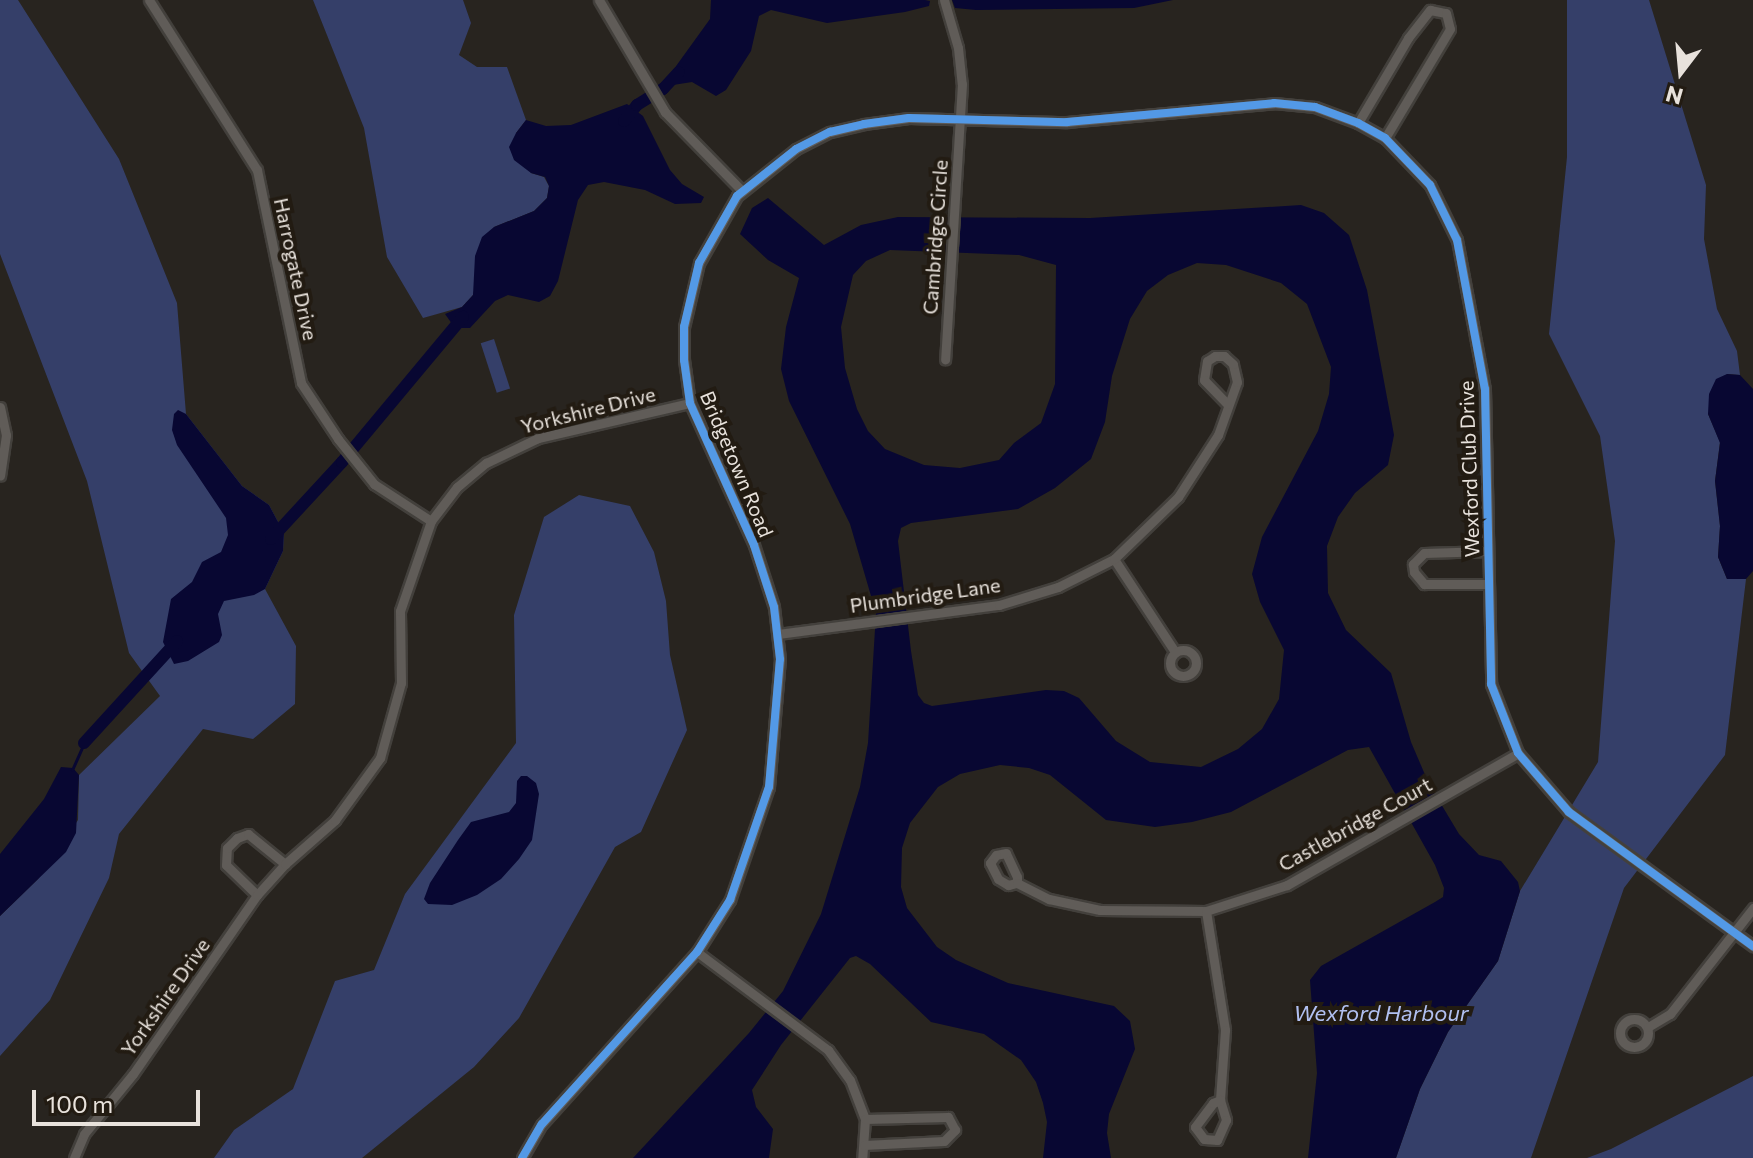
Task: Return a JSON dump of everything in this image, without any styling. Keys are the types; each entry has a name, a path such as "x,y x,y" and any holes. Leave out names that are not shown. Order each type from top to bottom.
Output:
{"street":[{"name":"Harrogate Drive","path":"149,0 257,170 301,383 338,439 374,484 431,521"},
{"path":"599,0 665,112 742,191"},
{"name":"Cambridge Circle","path":"944,0 958,48 962,84 945,359"},
{"path":"1358,123 1408,38 1430,10 1446,13 1450,29 1385,138"},
{"name":"Wexford Club Drive","path":"742,191 796,149 830,132 909,118 1067,122 1274,103 1315,107 1358,123 1385,138 1430,185 1457,240 1485,389 1491,684 1518,753 1569,812 1735,929 1753,946"},
{"name":"Bridgetown Road","path":"522,1158 542,1124 697,952 730,900 769,787 780,659 774,607 754,545 690,403 684,360 689,295 714,232 742,191"},
{"name":"Plumbridge Lane","path":"778,634 999,605 1044,592 1114,559 1178,497 1218,435 1237,382 1235,372 1224,356 1215,356 1207,361 1204,380 1227,404"},
{"name":"Yorkshire Drive","path":"74,1158 84,1134 133,1074 257,895 285,864 335,820 380,758 401,683 400,611 431,521 457,487 511,448 538,438 690,403"},
{"path":"0,407 6,435 0,476"},
{"path":"1488,551 1424,553 1413,564 1414,572 1424,584 1489,584"},
{"path":"1114,559 1175,652"},
{"name":"Castlebridge Court","path":"1017,883 1049,899 1100,910 1206,911 1287,885 1518,753"},
{"path":"257,895 226,865 227,848 237,838 248,834 285,864"},
{"path":"1648,1027 1670,1014 1753,908"},
{"path":"1206,911 1225,1030 1220,1100"},
{"path":"697,952 828,1050 850,1080 865,1119 862,1158"},
{"path":"864,1145 944,1141 955,1130 948,1117 865,1119"}],"shaded area":[{"path":"0,0 18,0 119,159 177,303 186,414 242,486 269,505 284,533 283,551 265,589 296,646 295,704 253,739 203,729 119,834 109,878 50,1000 0,1056 0,916 38,879 78,820 79,775 160,696 129,653 87,481 0,254"},
{"path":"313,0 463,0 471,23 459,55 477,67 507,67 526,120 516,133 531,173 544,177 549,186 547,198 534,211 494,227 473,295 462,307 423,318 387,257 364,128"},
{"path":"1567,0 1649,0 1706,185 1704,239 1717,309 1737,351 1740,375 1727,374 1708,414 1720,442 1715,481 1720,526 1718,557 1727,579 1746,579 1725,755 1624,888 1531,1158 1396,1158 1420,1089 1448,1032 1498,961 1520,891 1598,762 1615,541 1600,436 1549,334 1567,157"},
{"path":"494,339 510,388 497,393 481,343"},
{"path":"579,495 630,506 654,552 666,601 670,655 687,730 641,832 615,847 519,1018 474,1067 362,1158 214,1158 234,1130 293,1089 335,981 374,970 405,894 516,743 514,615 544,517"},
{"path":"1753,1076 1753,1158 1587,1158 1611,1149"}],"water":[{"path":"711,0 930,1 929,6 905,12 827,23 771,10 759,16 751,51 726,90 716,96 692,82 673,85 666,80 710,19"},
{"path":"952,0 1173,0 1134,8 976,10 955,8"},
{"path":"627,104 643,116 670,170 682,184 704,197 701,203 675,204 645,190 604,182 588,185 578,200 558,281 550,296 539,302 508,295 495,301 470,328 455,328 445,314 462,307 473,295 475,256 482,237 494,227 534,211 547,198 549,186 545,177 531,173 514,160 509,147 516,133 526,120 546,126 571,125"},
{"name":"Wexford Harbour","path":"768,198 824,245 861,225 898,217 1090,218 1301,205 1324,213 1349,235 1367,290 1394,435 1388,465 1355,493 1338,517 1327,546 1328,593 1346,630 1391,673 1411,742 1429,784 1459,834 1479,855 1501,861 1518,882 1520,891 1498,961 1448,1032 1420,1089 1396,1158 1308,1158 1317,1073 1310,980 1321,966 1443,897 1444,888 1435,865 1369,747 1348,750 1231,812 1192,822 1155,827 1106,820 1050,775 1029,768 1000,765 960,774 938,787 910,823 902,848 901,887 907,908 937,947 956,960 1008,983 1114,1006 1130,1021 1135,1049 1109,1114 1107,1133 1111,1158 1043,1158 1047,1122 1043,1103 1036,1082 1021,1060 984,1034 931,1022 870,964 856,956 850,958 781,1045 752,1090 756,1107 773,1129 769,1158 633,1158 749,1033 783,991 821,914 860,787 868,743 876,613 850,524 789,401 781,369 786,327 799,278 768,260 740,234 752,208","holes":["890,250 1019,255 1056,265 1055,384 1041,423 1014,443 999,460 960,468 924,465 885,449 868,431 857,409 845,368 841,327 853,275 866,261","1197,263 1226,265 1281,283 1307,304 1331,367 1329,394 1318,431 1262,537 1252,574 1260,602 1284,650 1279,699 1262,729 1238,749 1201,767 1150,762 1116,741 1079,698 1064,691 1046,690 932,706 924,703 918,695 911,651 898,541 901,528 911,523 1018,509 1055,488 1091,459 1105,422 1112,376 1130,319 1147,291 1168,275"]},
{"path":"1727,374 1740,375 1753,389 1753,571 1746,579 1727,579 1718,557 1720,526 1715,481 1720,443 1708,414 1709,394 1716,379"},
{"path":"178,410 186,414 242,486 269,505 284,533 283,551 265,589 254,595 224,601 218,614 222,635 219,642 188,661 174,664 163,642 171,599 192,582 202,562 221,552 228,535 226,518 177,445 172,430 174,414"},
{"path":"61,767 73,768 79,775 76,833 66,852 0,916 0,854 44,799"},
{"path":"521,776 527,776 536,783 539,794 532,840 519,859 501,879 477,895 452,905 428,904 424,899 430,883 471,822 509,812 516,803 517,781"}],"waterway":[{"path":"624,121 637,105 663,89 679,72"},
{"path":"271,539 342,462 463,317"},
{"path":"84,743 177,641"},
{"path":"72,770 84,743"}],"cycle path":[{"path":"522,1158 542,1124 697,952 730,900 769,787 780,659 774,607 754,545 690,403 684,360 684,327 699,263 737,196 796,149 830,132 864,124 909,118 1067,122 1274,103 1315,107 1358,123 1385,138 1430,185 1457,240 1485,389 1491,684 1518,753 1569,812 1753,946"}]}
